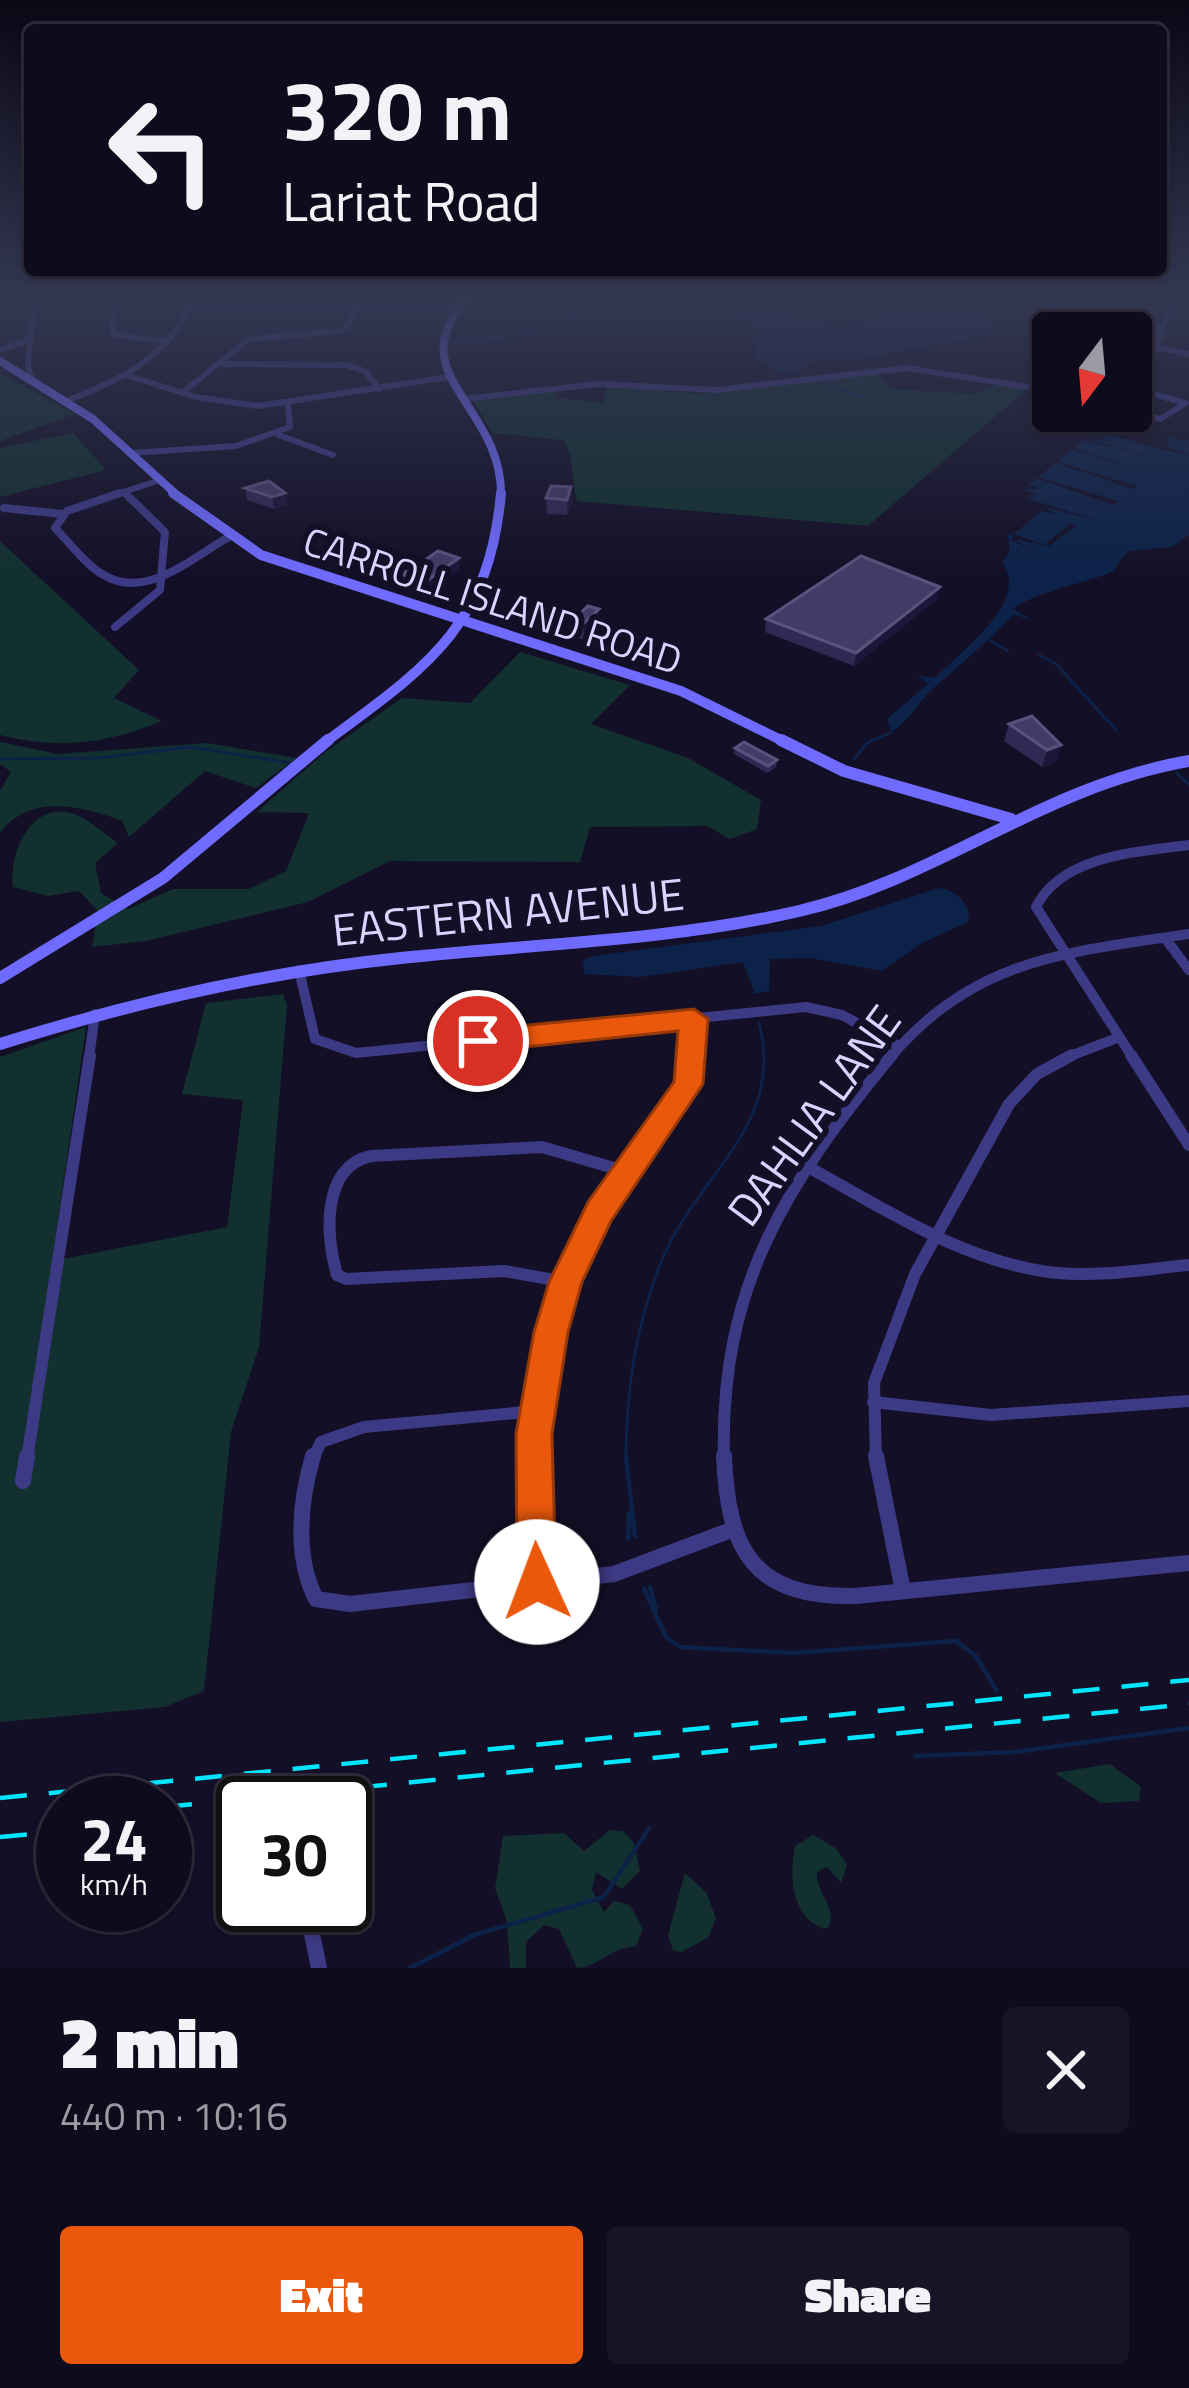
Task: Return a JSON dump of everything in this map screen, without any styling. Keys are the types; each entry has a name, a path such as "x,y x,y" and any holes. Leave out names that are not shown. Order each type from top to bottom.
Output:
{"street":[{"name":"CARROLL ISLAND ROAD","path":"52,393 229,537 273,560 681,691 844,771 1011,818"},
{"path":"62,399 78,393"},
{"path":"182,393 242,405 288,405 361,393"},
{"path":"0,978 183,863 308,756 376,707 463,623 500,508 501,485 496,449 459,393"},
{"path":"464,399 514,393"},
{"path":"1152,419 1164,418 1186,403 1153,393"},
{"path":"130,453 171,445 248,445 279,435 291,424 288,405"},
{"path":"279,435 333,455"},
{"path":"4,508 62,514 157,481"},
{"path":"115,627 159,592 166,532 124,492"},
{"path":"62,514 56,528 104,575 129,582 159,578 229,537"},
{"name":"EASTERN AVENUE","path":"0,1044 95,1014 299,970 769,917 894,882 1011,818 1123,772 1189,761"},
{"path":"982,835 971,808 1040,805"},
{"path":"1189,844 1103,860 1046,889 1036,901 1036,913 1189,1145"},
{"name":"DAHLIA LANE","path":"731,1530 726,1422 741,1303 758,1251 810,1168 898,1046 962,990 1003,970 1062,953 1189,934"},
{"path":"1165,938 1189,970"},
{"path":"299,970 310,1032 344,1052 817,1008 848,1018 898,1046"},
{"path":"23,1481 73,1187 95,1014"},
{"path":"537,1582 536,1411 566,1282 624,1171 688,1084 694,1019"},
{"path":"903,1591 873,1402 884,1345 935,1235 1021,1089 1045,1067 1117,1038"},
{"path":"566,1282 504,1271 346,1280 337,1275 330,1259 338,1176 351,1162 370,1156 534,1147 624,1171"},
{"path":"810,1168 935,1235 1039,1270 1094,1274 1189,1265"},
{"path":"873,1402 988,1417 1189,1401"},
{"path":"536,1411 364,1426 330,1435 310,1458 303,1538 306,1584 316,1599 332,1604 614,1574 731,1530 760,1572 792,1590 827,1596 1189,1563"},
{"path":"312,1932 319,1968"}],"green space":[{"path":"0,393 36,393 76,414 0,441"},
{"path":"556,393 557,398 603,403 605,393 1023,393 868,526 577,501 563,440 493,433 472,399"},
{"path":"73,433 106,470 0,497 0,448"},
{"path":"0,541 139,670 114,698 162,721 82,742 0,735"},
{"path":"520,652 630,685 591,724 688,758 761,800 757,829 730,839 707,826 590,827 580,862 390,861 308,902 146,941 92,947 98,911 79,891 48,896 13,887 15,859 26,832 47,814 61,812 77,815 118,843 95,863 101,893 128,909 173,889 249,889 286,871 309,813 257,812 324,753 402,698 470,703"},
{"path":"0,742 58,754 207,743 297,758 256,788 205,771 129,837 122,821 58,806 26,812 0,833 0,791 11,772 0,764"},
{"path":"283,994 287,1005 259,1347 231,1432 204,1691 165,1707 0,1722 0,1057 86,1027 52,1261 227,1227 243,1100 182,1094 206,1003"},
{"path":"1110,1764 1141,1787 1139,1801 1101,1803 1055,1773"},
{"path":"610,1830 623,1831 634,1843 640,1871 622,1889 596,1872 592,1890 604,1912 614,1901 630,1905 643,1929 636,1946 577,1968 559,1929 544,1925 526,1942 526,1968 510,1968 507,1922 495,1888 503,1836 564,1833 584,1851"},
{"path":"813,1835 836,1848 847,1865 841,1883 827,1867 817,1872 831,1919 823,1929 798,1905 793,1882 795,1846"},
{"path":"685,1873 706,1892 716,1918 708,1938 681,1952 673,1950 668,1935"}],"water":[{"path":"1093,432 1160,449 1170,442 1168,436 1189,441 1189,535 1172,547 1130,551 1109,573 1022,603 1013,609 1031,619 1013,615 891,732 887,719 928,684 917,675 935,678 1000,609 1008,593 1009,578 1002,563 1010,551 1008,534 1046,506 1028,499 1033,494 1022,489"},
{"path":"939,888 961,899 968,909 968,922 922,943 882,971 810,958 770,959 769,991 755,994 743,962 641,977 584,974 583,960 593,956 821,926"}],"pier":[{"path":"1091,432 1113,438 1093,433 1109,441 1088,439 1164,461 1084,440 1074,449 1150,471 1071,450 1058,462 1137,486 1133,489 1055,463 1038,477 1118,501 1113,505 1036,478 1029,485 1041,489 1023,489 1035,493 1029,499 1099,521 1045,507 1055,514 1041,511 1014,534 1044,545 1070,524 1076,526 1049,546 1013,539 1037,551 1010,540 1014,536 1006,533 1043,506 1024,499 1029,494 1018,490"},
{"path":"1103,432 1158,448 1168,440 1166,447 1189,455 1160,449"}],"building":[{"path":"269,481 285,493 272,497 245,488"},
{"path":"551,486 571,487 567,500 546,498"},
{"path":"438,551 459,558 425,582 401,574 414,568"},
{"path":"861,556 940,587 856,653 766,619"},
{"path":"588,606 599,609 584,623 573,620"},
{"path":"1032,716 1061,745 1047,750 1009,724"},
{"path":"744,742 777,760 768,766 735,748"}],"waterway":[{"path":"851,393 864,398"},
{"path":"988,639 1008,651"},
{"path":"1039,655 1056,664 1116,730"},
{"path":"854,759 867,743 892,732"},
{"path":"0,759 98,758 191,747 291,763"},
{"path":"1177,773 1189,785"},
{"path":"626,1457 631,1383 645,1308 677,1229 749,1121 760,1091 764,1059 759,1023"},
{"path":"626,1457 635,1536"},
{"path":"628,1539 629,1513"},
{"path":"650,1587 656,1609"},
{"path":"644,1589 666,1637 680,1647 794,1653 956,1641 976,1656 996,1690"},
{"path":"915,1756 1015,1752 1189,1728"},
{"path":"410,1968 474,1935 604,1897 649,1828"}],"railway":[{"path":"0,1798 1189,1680"},
{"path":"192,1804 1189,1704"},
{"path":"0,1837 36,1834"}],"route":[{"path":"478,1041 694,1019 694,1064 688,1084 599,1212 566,1282 551,1332 534,1434 537,1582"}]}
